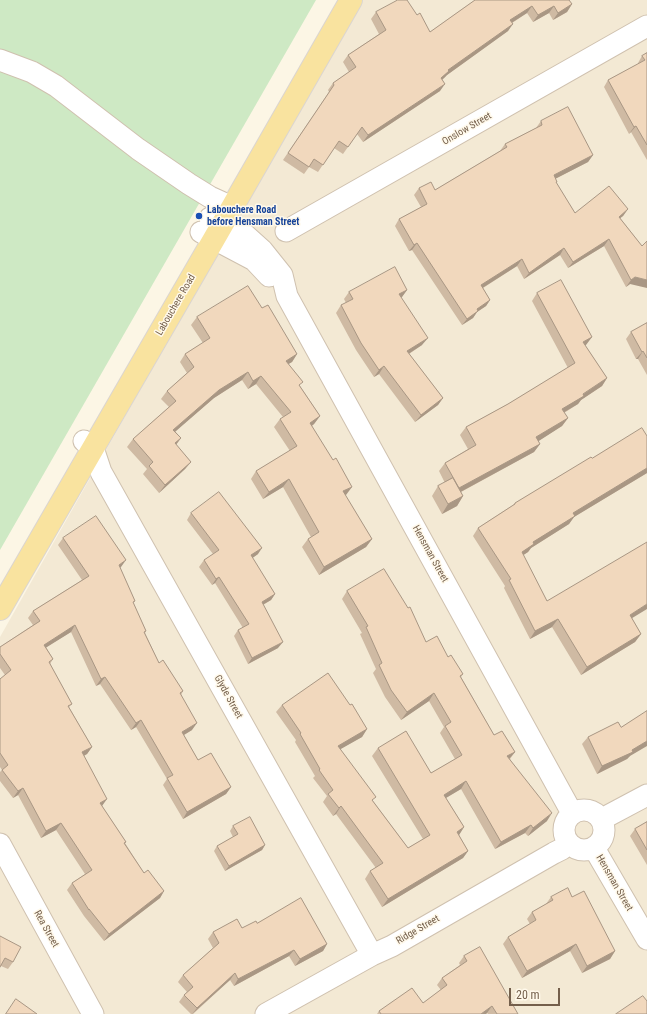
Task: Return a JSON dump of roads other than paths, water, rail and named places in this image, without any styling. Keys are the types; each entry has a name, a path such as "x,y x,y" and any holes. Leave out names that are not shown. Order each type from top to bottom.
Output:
{"main road":[{"name":"Labouchere Road","path":"216,220 250,151 337,0"},
{"name":"Labouchere Road","path":"0,609 89,444 216,220 351,0"},
{"name":"Labouchere Road","path":"0,584 89,444"}],"street":[{"name":"Onslow Street","path":"286,231 647,26"},
{"name":"Hensman Street","path":"0,60 32,72 56,86 138,149 210,197 216,220 242,232 262,250 282,276 287,296 572,813"},
{"name":"Glyde Street","path":"89,444 101,472 372,955"},
{"path":"567,842 563,830 565,820 572,813 582,809 594,812 602,820 647,795"},
{"name":"Hensman Street","path":"567,842 575,849 587,850 594,848 600,844 604,834 602,820"},
{"name":"Ridge Street","path":"266,1014 372,955 392,946 562,849 567,842"},
{"name":"Rea Street","path":"0,844 93,1014"},
{"name":"Hensman Street","path":"594,848 647,939"}],"place":[{"name":"Labouchere Road before Hensman Street","path":"199,216"}]}
